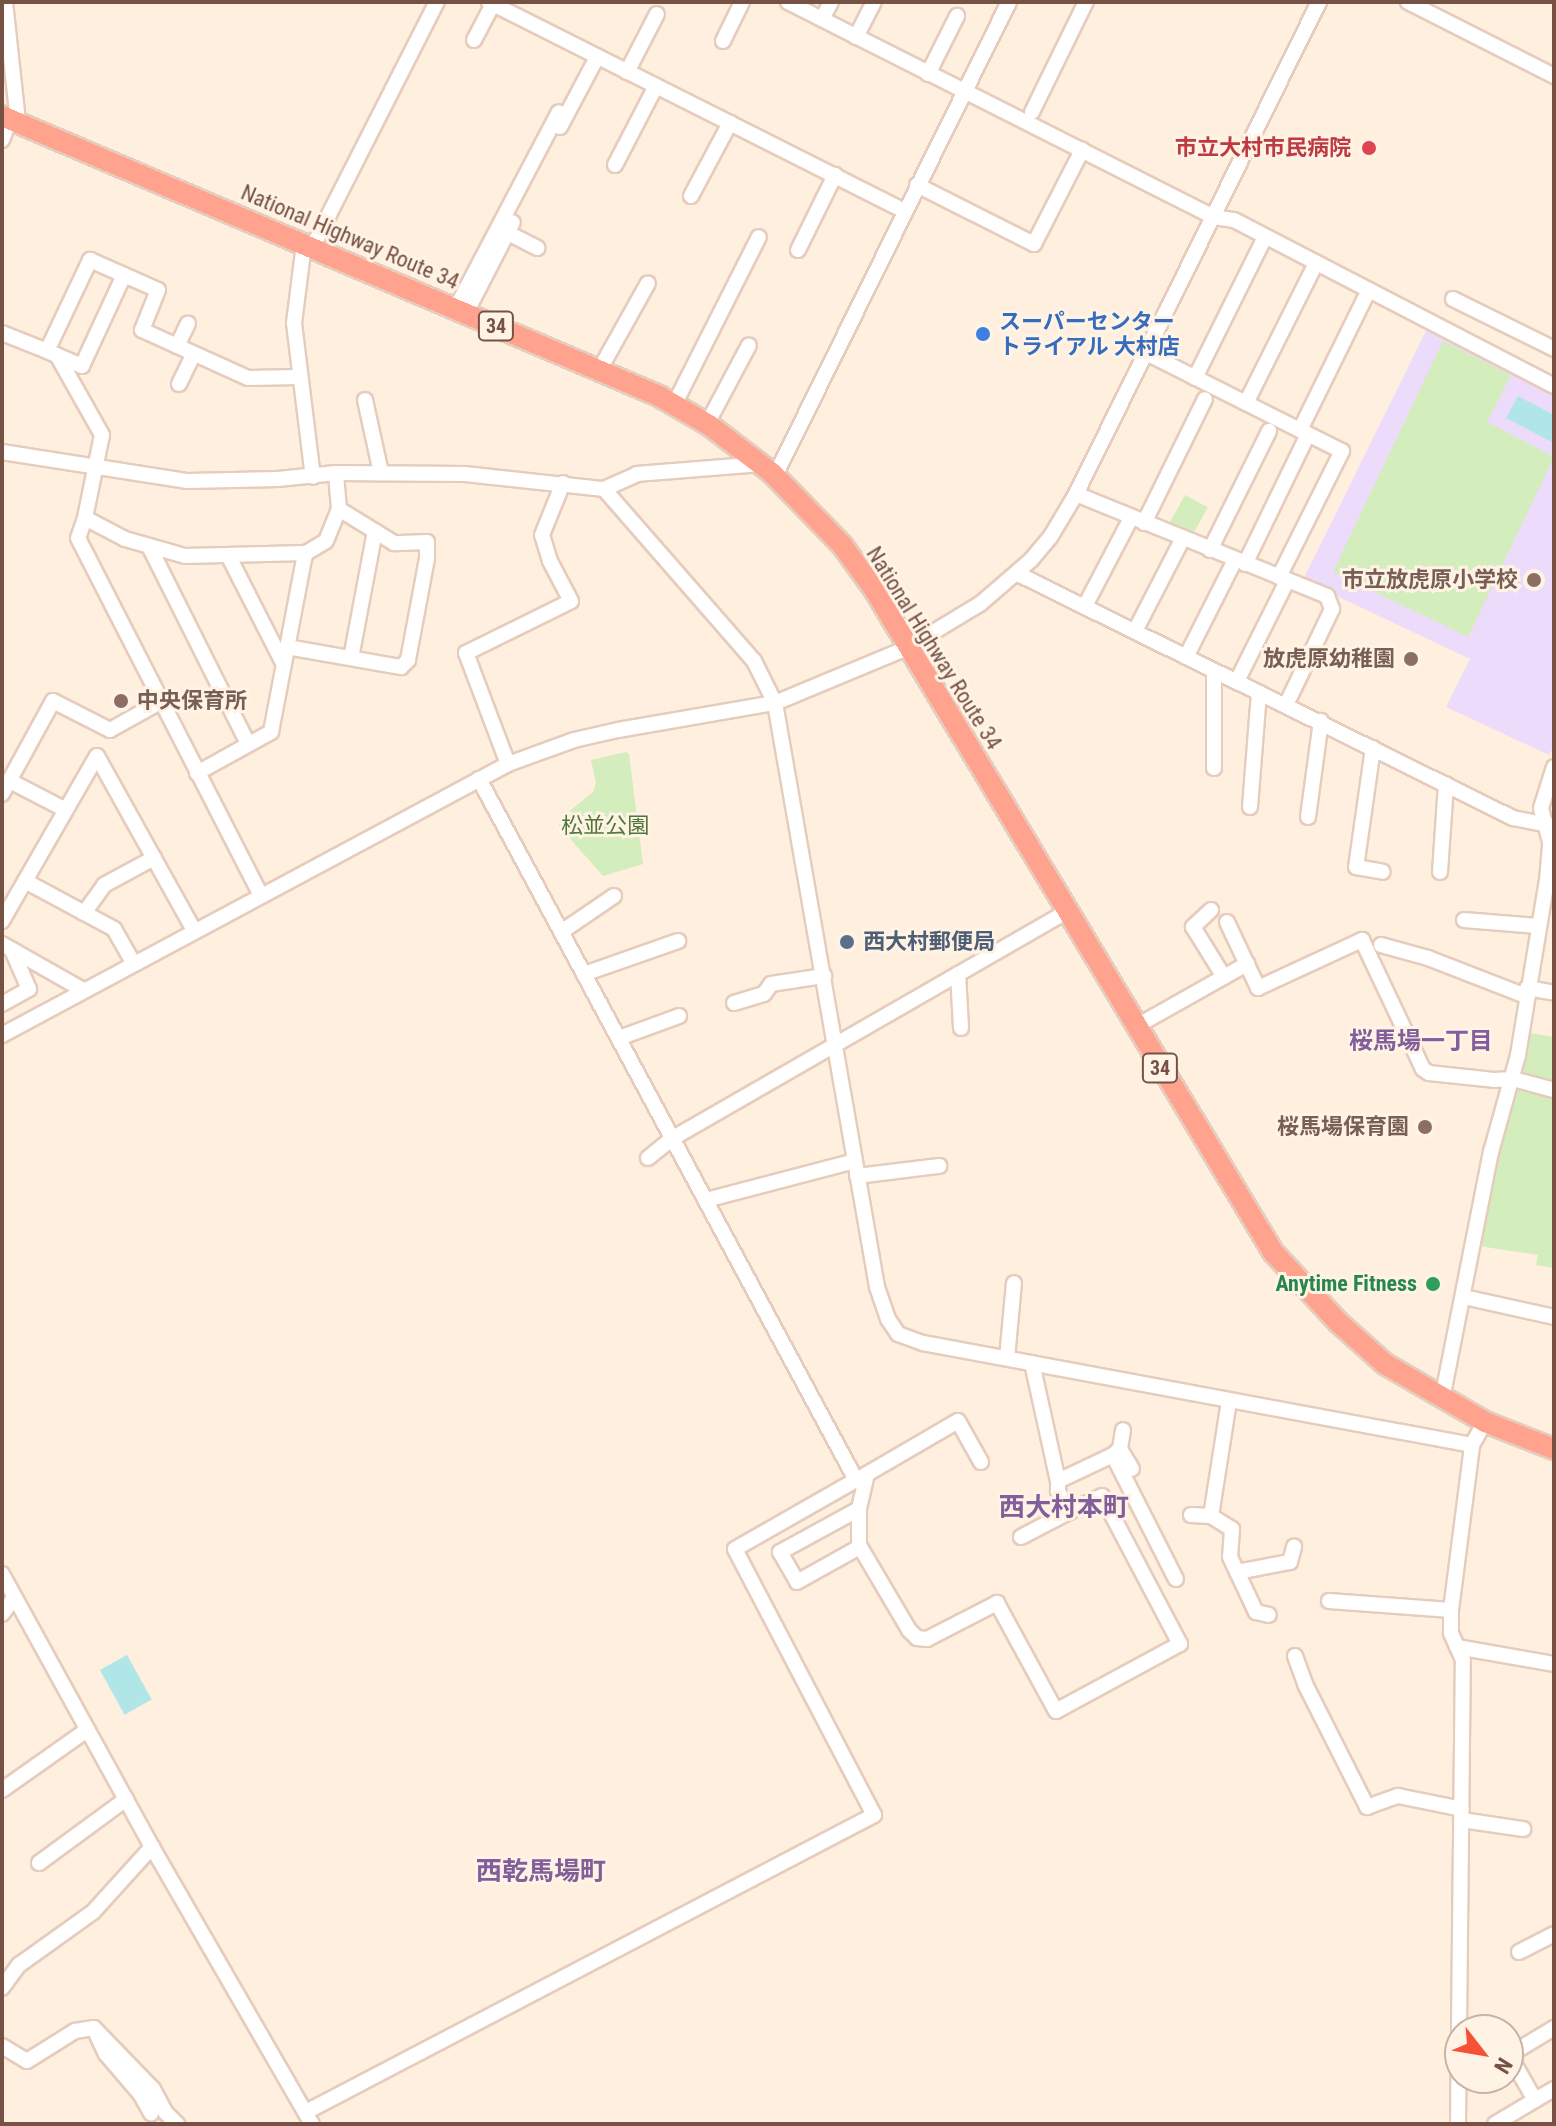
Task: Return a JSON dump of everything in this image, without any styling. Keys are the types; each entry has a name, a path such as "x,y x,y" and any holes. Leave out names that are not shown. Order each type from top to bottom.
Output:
{"highway":[{"name":"National Highway Route 34","path":"10,119 600,369 707,424 768,470 842,545 874,589 1273,1252 1338,1322 1385,1364 1485,1422 1554,1449"}],"street":[{"path":"2,140 10,119 5,2"},
{"path":"313,477 298,377 294,323 308,246 437,2"},
{"path":"723,41 742,2"},
{"path":"788,2 1214,217 1234,220 1554,386"},
{"path":"822,19 831,2"},
{"path":"856,37 874,2"},
{"path":"2,452 188,481 313,477 336,473 465,474 604,489 637,474 768,470 1009,2"},
{"path":"1032,112 1086,2"},
{"path":"2,1035 508,764 574,740 775,703 907,648 980,604 1018,574 1051,536 1076,494 1319,2"},
{"path":"1408,2 1554,76"},
{"path":"474,40 491,3 904,211"},
{"path":"627,72 657,14"},
{"path":"928,74 957,16"},
{"path":"549,149 597,57"},
{"path":"615,165 656,86"},
{"path":"461,310 559,112"},
{"path":"691,196 730,123"},
{"path":"917,185 1034,244 1082,150"},
{"path":"798,250 835,175"},
{"path":"461,310 511,228 537,248"},
{"path":"674,405 759,237"},
{"path":"1195,378 1265,237"},
{"path":"52,353 90,260 158,290 142,330 248,378 298,377"},
{"path":"1246,403 1316,263"},
{"path":"2,333 82,366 124,275"},
{"path":"600,369 648,283"},
{"path":"1186,657 1240,562 1369,290"},
{"path":"1453,299 1554,349"},
{"path":"177,346 188,323"},
{"path":"707,424 749,345"},
{"path":"52,353 99,425 102,435 78,538 261,895"},
{"path":"1146,353 1342,451 1237,681"},
{"path":"179,384 193,355"},
{"path":"1085,606 1138,520 1205,399"},
{"path":"365,400 381,473"},
{"path":"1210,550 1269,431"},
{"path":"85,518 125,539 185,556 306,553 326,541 339,509 336,473"},
{"path":"508,764 466,653 571,601 550,561 542,535 563,483"},
{"path":"604,489 754,661 775,703 877,1287 888,1319 898,1334 923,1343 1472,1445"},
{"path":"1076,494 1327,596 1332,609 1286,705"},
{"path":"287,647 401,667 408,660 427,542 394,543 339,509"},
{"path":"351,658 375,531"},
{"path":"1135,631 1183,538"},
{"path":"149,546 248,744"},
{"path":"197,773 271,732 306,553"},
{"path":"228,555 284,665"},
{"path":"1018,574 1513,818 1549,826"},
{"path":"1214,671 1214,768"},
{"path":"1250,807 1259,692"},
{"path":"2,794 53,701 110,730"},
{"path":"2,921 110,730 160,702"},
{"path":"1308,817 1321,721"},
{"path":"1373,748 1356,867 1383,872"},
{"path":"97,756 195,932"},
{"path":"1442,1399 1491,1152 1513,1079 1550,842 1549,826 1541,808 1554,767"},
{"path":"479,779 706,1200 862,1477 860,1547 909,1630 917,1638 927,1639 997,1603 1056,1711 1180,1644 1102,1496 1021,1537"},
{"path":"10,781 66,810"},
{"path":"1440,872 1446,784"},
{"path":"84,913 104,885 154,858"},
{"path":"25,881 114,929 134,964"},
{"path":"561,932 614,896"},
{"path":"1211,910 1193,927 1224,977"},
{"path":"648,1158 673,1138 1066,912"},
{"path":"1464,920 1538,926"},
{"path":"1227,922 1258,988 1362,940 1423,1069 1442,1074 1513,1079 1554,1090"},
{"path":"584,974 678,941"},
{"path":"1381,945 1526,992 1554,993"},
{"path":"5,948 83,990"},
{"path":"2,1004 29,989 5,948"},
{"path":"1135,1027 1247,964"},
{"path":"958,974 961,1028"},
{"path":"734,1003 764,994 771,984 824,976"},
{"path":"619,1038 679,1016"},
{"path":"706,1200 856,1168 939,1166"},
{"path":"1007,1358 1014,1283"},
{"path":"1464,1297 1554,1317"},
{"path":"1032,1363 1058,1491 1069,1512"},
{"path":"1211,1516 1211,1466 1229,1401"},
{"path":"2,1574 8,1596 309,2118 874,1815 735,1549 958,1421 981,1462"},
{"path":"1458,2124 1463,1660 1451,1633 1451,1610 1472,1445 1485,1422"},
{"path":"1123,1430 1116,1452 1176,1579"},
{"path":"1058,1481 1116,1452"},
{"path":"1116,1452 1132,1469"},
{"path":"859,1509 780,1552 797,1582 860,1547"},
{"path":"1191,1515 1211,1516 1232,1529 1230,1557 1256,1612 1269,1615"},
{"path":"1237,1572 1290,1562 1294,1547"},
{"path":"2,1614 8,1596"},
{"path":"1329,1601 1451,1610"},
{"path":"1457,1647 1554,1664"},
{"path":"1295,1656 1305,1684 1367,1807 1398,1796 1523,1829"},
{"path":"2,1790 87,1730"},
{"path":"39,1863 126,1799"},
{"path":"2,1988 19,1965 72,1930 93,1912 152,1847"},
{"path":"1519,1952 1554,1934"},
{"path":"2,2046 27,2061 75,2031 94,2028"},
{"path":"94,2028 106,2054 141,2095 151,2113"},
{"path":"94,2028 153,2089 166,2113 177,2124"},
{"path":"1535,2100 1511,2058 1514,2052 1554,2028"},
{"path":"1495,2124 1554,2089"}],"shaded area":[{"path":"1427,329 1554,394 1554,746 1549,755 1446,707 1470,659 1303,580"}],"green space":[{"path":"1443,341 1511,375 1487,422 1554,457 1468,637 1333,572"},
{"path":"1185,495 1208,508 1193,535 1170,522"},
{"name":"松並公園","path":"626,752 629,754 643,864 603,876 559,826 560,819 593,792 596,783 591,760"},
{"path":"1530,1033 1554,1037 1554,1086 1522,1079"},
{"path":"1521,1082 1554,1093 1554,1268 1536,1265 1538,1255 1479,1246 1496,1152"}],"water":[{"path":"1518,396 1554,415 1552,442 1506,418"},
{"path":"127,1655 152,1700 125,1715 100,1670"}],"place":[{"name":"市立大村市民病院","path":"1369,148"},
{"name":"スーパーセンター トライアル 大村店","path":"983,334"},
{"name":"市立放虎原小学校","path":"1534,580"},
{"name":"放虎原幼稚園","path":"1411,659"},
{"name":"中央保育所","path":"121,701"},
{"name":"西大村郵便局","path":"847,942"},
{"name":"桜馬場保育園","path":"1425,1127"},
{"name":"Anytime Fitness","path":"1433,1284"}],"district":[{"name":"桜馬場一丁目","path":"1421,1042"},
{"name":"西大村本町","path":"1064,1508"},
{"name":"西乾馬場町","path":"541,1872"}]}
